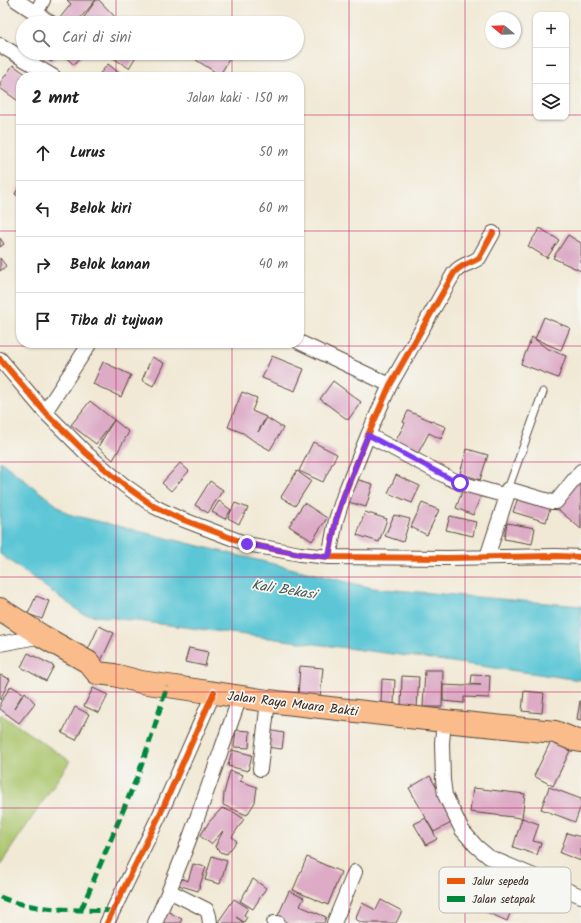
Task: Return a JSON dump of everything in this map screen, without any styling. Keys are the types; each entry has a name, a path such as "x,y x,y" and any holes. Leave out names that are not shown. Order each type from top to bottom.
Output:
{"main road":[{"name":"Jalan Raya Muara Bakti","path":"0,609 42,636 88,662 98,673 114,675 141,682 268,701 555,732 581,741"}],"street":[{"path":"16,0 40,16"},
{"path":"36,13 43,0"},
{"path":"0,45 16,54"},
{"path":"25,60 46,72"},
{"path":"329,557 336,520 344,495 390,385 454,273 461,266 479,258 493,233"},
{"path":"304,344 390,385"},
{"path":"45,412 87,348"},
{"path":"0,360 45,412 86,453 124,485 154,507 247,544 300,554 329,557 581,557"},
{"path":"368,435 460,483 552,502 556,502 559,499 581,471"},
{"path":"487,558 507,492"},
{"path":"0,644 42,636"},
{"path":"107,923 162,810 214,692"},
{"path":"155,923 169,891 201,806 240,697"},
{"path":"260,769 268,701"},
{"path":"444,721 442,743 445,795 462,830 476,846 489,856 514,867"},
{"path":"334,923 355,872"},
{"path":"169,891 207,910 210,923"},
{"path":"571,892 581,896"}],"lane":[{"path":"507,492 543,392"}],"green space":[{"path":"0,714 70,761 0,865"}],"water":[{"name":"Kali Bekasi","path":"0,461 68,514 372,588 581,606 581,680 83,614 0,554"}],"building":[{"path":"67,0 96,0 82,16 61,16 71,4"},
{"path":"96,0 99,0 114,16 85,16"},
{"path":"69,60 78,60 74,65"},
{"path":"116,60 134,60 129,68"},
{"path":"196,60 229,60 222,72 215,72"},
{"path":"108,64 118,72 101,72"},
{"path":"13,65 23,72 16,72 16,99 0,88 0,83"},
{"path":"540,228 559,240 547,258 528,246"},
{"path":"568,235 581,243 581,271 553,258"},
{"path":"0,238 4,244 0,247"},
{"path":"0,258 6,266 0,271"},
{"path":"544,317 570,328 561,350 535,339"},
{"path":"532,337 546,348 566,356 558,378 521,364"},
{"path":"272,356 304,369 295,391 262,378"},
{"path":"152,357 164,363 153,386 142,380"},
{"path":"103,362 131,375 121,397 93,384"},
{"path":"333,381 361,402 348,420 320,399"},
{"path":"242,392 257,398 252,411 266,417 258,432 267,418 283,428 270,450 243,433 228,427"},
{"path":"90,401 114,420 96,444 71,425"},
{"path":"408,411 446,427 441,439 429,433 418,453 395,442 405,423 403,422"},
{"path":"114,420 129,432 113,460 98,447"},
{"path":"313,442 337,454 323,482 299,471"},
{"path":"467,449 488,455 480,480 460,473"},
{"path":"180,463 189,471 171,491 162,483"},
{"path":"297,471 311,481 295,506 281,497"},
{"path":"581,473 581,529 554,506"},
{"path":"396,475 420,486 412,503 388,493"},
{"path":"352,478 373,484 366,507 345,501"},
{"path":"210,481 223,490 208,513 195,505"},
{"path":"465,484 483,491 473,515 456,508"},
{"path":"519,495 551,505 546,522 513,512"},
{"path":"219,501 231,510 225,519 212,512"},
{"path":"235,503 248,508 239,524 228,518"},
{"path":"304,503 327,518 312,541 289,526"},
{"path":"422,503 439,510 427,535 411,527"},
{"path":"365,512 387,519 379,542 357,535"},
{"path":"394,515 410,519 403,542 385,536"},
{"path":"450,516 476,522 473,536 446,530"},
{"path":"507,523 535,528 532,544 504,539"},
{"path":"36,596 49,601 42,619 28,614"},
{"path":"99,626 114,633 101,661 86,654"},
{"path":"189,648 208,652 205,666 185,662"},
{"path":"28,653 54,666 46,681 21,667"},
{"path":"300,666 323,668 320,698 298,696"},
{"path":"425,670 443,670 442,707 423,707"},
{"path":"0,675 10,679 0,700"},
{"path":"472,675 490,676 489,698 464,697 464,703 443,701 443,685 481,685 471,684"},
{"path":"402,676 419,677 417,708 401,708"},
{"path":"382,679 395,680 394,704 381,703"},
{"path":"11,686 23,693 14,709 25,692 35,703 19,723 0,709 0,703"},
{"path":"93,688 108,695 99,713 84,706"},
{"path":"524,691 544,693 542,713 522,711"},
{"path":"581,701 581,720 577,719"},
{"path":"75,707 89,714 76,740 62,733"},
{"path":"236,730 250,731 249,748 234,747"},
{"path":"268,730 284,733 282,749 266,747"},
{"path":"551,741 570,751 553,786 534,776"},
{"path":"232,750 252,755 248,771 228,766"},
{"path":"230,771 243,775 240,781 257,787 255,802 247,815 223,805 224,793"},
{"path":"430,776 455,821 434,832 426,819 437,839 426,845 414,824 426,818 409,788"},
{"path":"549,787 581,799 581,806 575,822 541,809"},
{"path":"473,788 525,794 522,818 470,812"},
{"path":"222,808 235,813 244,819 232,837 237,841 227,854 220,852 215,847 223,831 211,844 200,836 209,822"},
{"path":"522,818 539,824 533,841 541,843 537,855 513,847"},
{"path":"567,833 581,837 581,861 560,853"},
{"path":"212,856 227,861 220,884 205,880"},
{"path":"307,857 341,872 328,905 293,890"},
{"path":"491,863 501,867 489,867"},
{"path":"193,864 206,867 198,891 178,885 180,878 188,881"},
{"path":"253,879 266,888 253,909 240,901"},
{"path":"289,891 304,898 300,906 326,917 324,923 288,923 277,918"},
{"path":"234,899 248,908 244,915 247,917 244,922 236,917 244,923 218,922"},
{"path":"381,900 402,911 396,923 363,923 355,919 362,903 376,910"},
{"path":"167,911 182,919 180,923 160,923"},
{"path":"489,913 510,913 507,921"}],"marked path":[{"path":"81,910 138,775 167,686"},
{"path":"0,897 13,902 55,909 113,911"}],"cycle path":[{"path":"329,557 336,520 344,495 390,385 454,273 460,267 479,258 493,233"},
{"path":"0,359 45,412 86,453 124,485 155,507 176,517 247,544 300,554 329,557 581,557"},
{"path":"107,923 162,810 214,692"}],"route":[{"path":"247,544 300,554 329,557 336,520 344,495 368,435 460,483"}]}
